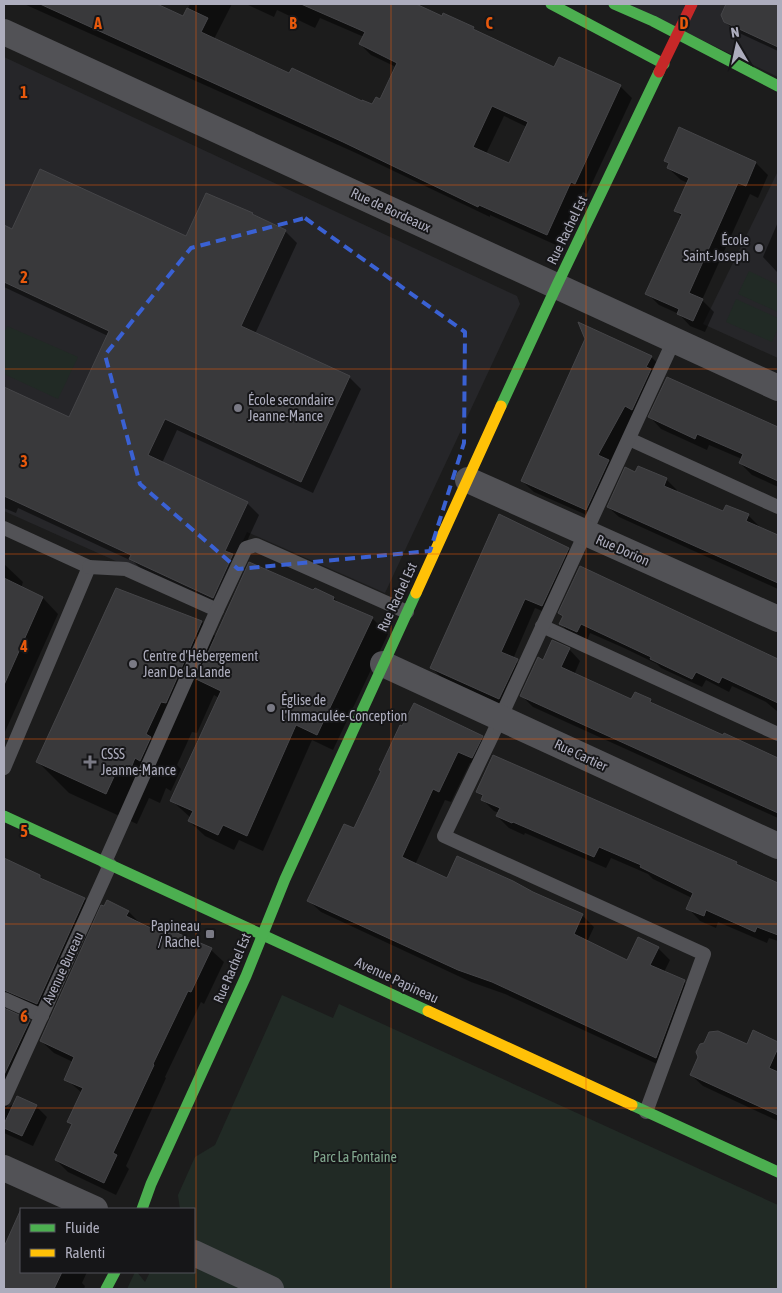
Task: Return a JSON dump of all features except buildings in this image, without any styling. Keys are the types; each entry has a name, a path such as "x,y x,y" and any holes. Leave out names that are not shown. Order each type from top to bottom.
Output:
{"main road":[{"path":"551,4 664,64"},
{"path":"614,4 678,34 778,86"},
{"name":"Rue Rachel Est","path":"142,1208 246,976 286,879 383,664 558,286 692,4"},
{"name":"Avenue Papineau","path":"4,816 778,1172"},
{"path":"106,1289 114,1273"}],"street":[{"name":"Rue de Bordeaux","path":"4,32 778,388"},
{"name":"Rue Dorion","path":"468,480 778,619"},
{"name":"Rue Cartier","path":"383,664 778,846"},
{"path":"4,1168 92,1208"},
{"path":"195,1253 271,1289"}],"lane":[{"path":"646,1112 704,954 444,836 674,340"},
{"path":"629,439 778,507"},
{"path":"4,528 89,567 126,569 217,610"},
{"name":"Avenue Bureau","path":"4,1099 42,1016 217,610 246,548 256,545 407,612"},
{"path":"4,768 89,567"},
{"path":"542,626 778,734"},
{"path":"4,999 42,1016"}],"highlighted area":[{"path":"305,218 465,332 464,443 430,551 238,569 140,484 105,355 191,248"}],"shaded area":[{"path":"628,4 778,4 778,77"},
{"name":"École secondaire Jeanne-Mance","path":"4,57 517,296 520,304 385,593 247,532 214,605 4,511"},
{"name":"École Saint-Joseph","path":"778,171 778,358 703,324"}],"green space":[{"path":"749,271 778,285 778,312 738,294"},
{"path":"736,299 778,318 778,328 772,342 726,322"},
{"path":"7,326 78,357 58,399 4,374 4,333"},
{"name":"Parc La Fontaine","path":"282,995 333,1018 339,1004 778,1205 778,1289 127,1289 135,1273 138,1273 145,1282 150,1273 195,1273 195,1208 180,1208 178,1195 195,1157 215,1145"}],"traffic: fast":[{"path":"551,4 664,64"},
{"path":"614,4 653,21 778,86"},
{"path":"501,406 659,72"},
{"path":"142,1208 151,1184 246,976 285,879 416,593"},
{"path":"4,816 428,1011"},
{"path":"632,1105 778,1172"},
{"path":"106,1289 114,1273"}],"traffic: slow":[{"path":"416,593 501,406"},
{"path":"428,1011 632,1105"}],"traffic: jam":[{"path":"659,72 692,4"}],"place":[{"name":"École Saint-Joseph","path":"759,248"},
{"name":"École secondaire Jeanne-Mance","path":"238,408"},
{"name":"Centre d'Hébergement Jean De La Lande","path":"133,664"},
{"name":"Église de l'Immaculée-Conception","path":"271,708"},
{"name":"CSSS Jeanne-Mance","path":"90,762"},
{"name":"Papineau / Rachel","path":"210,934"}]}
